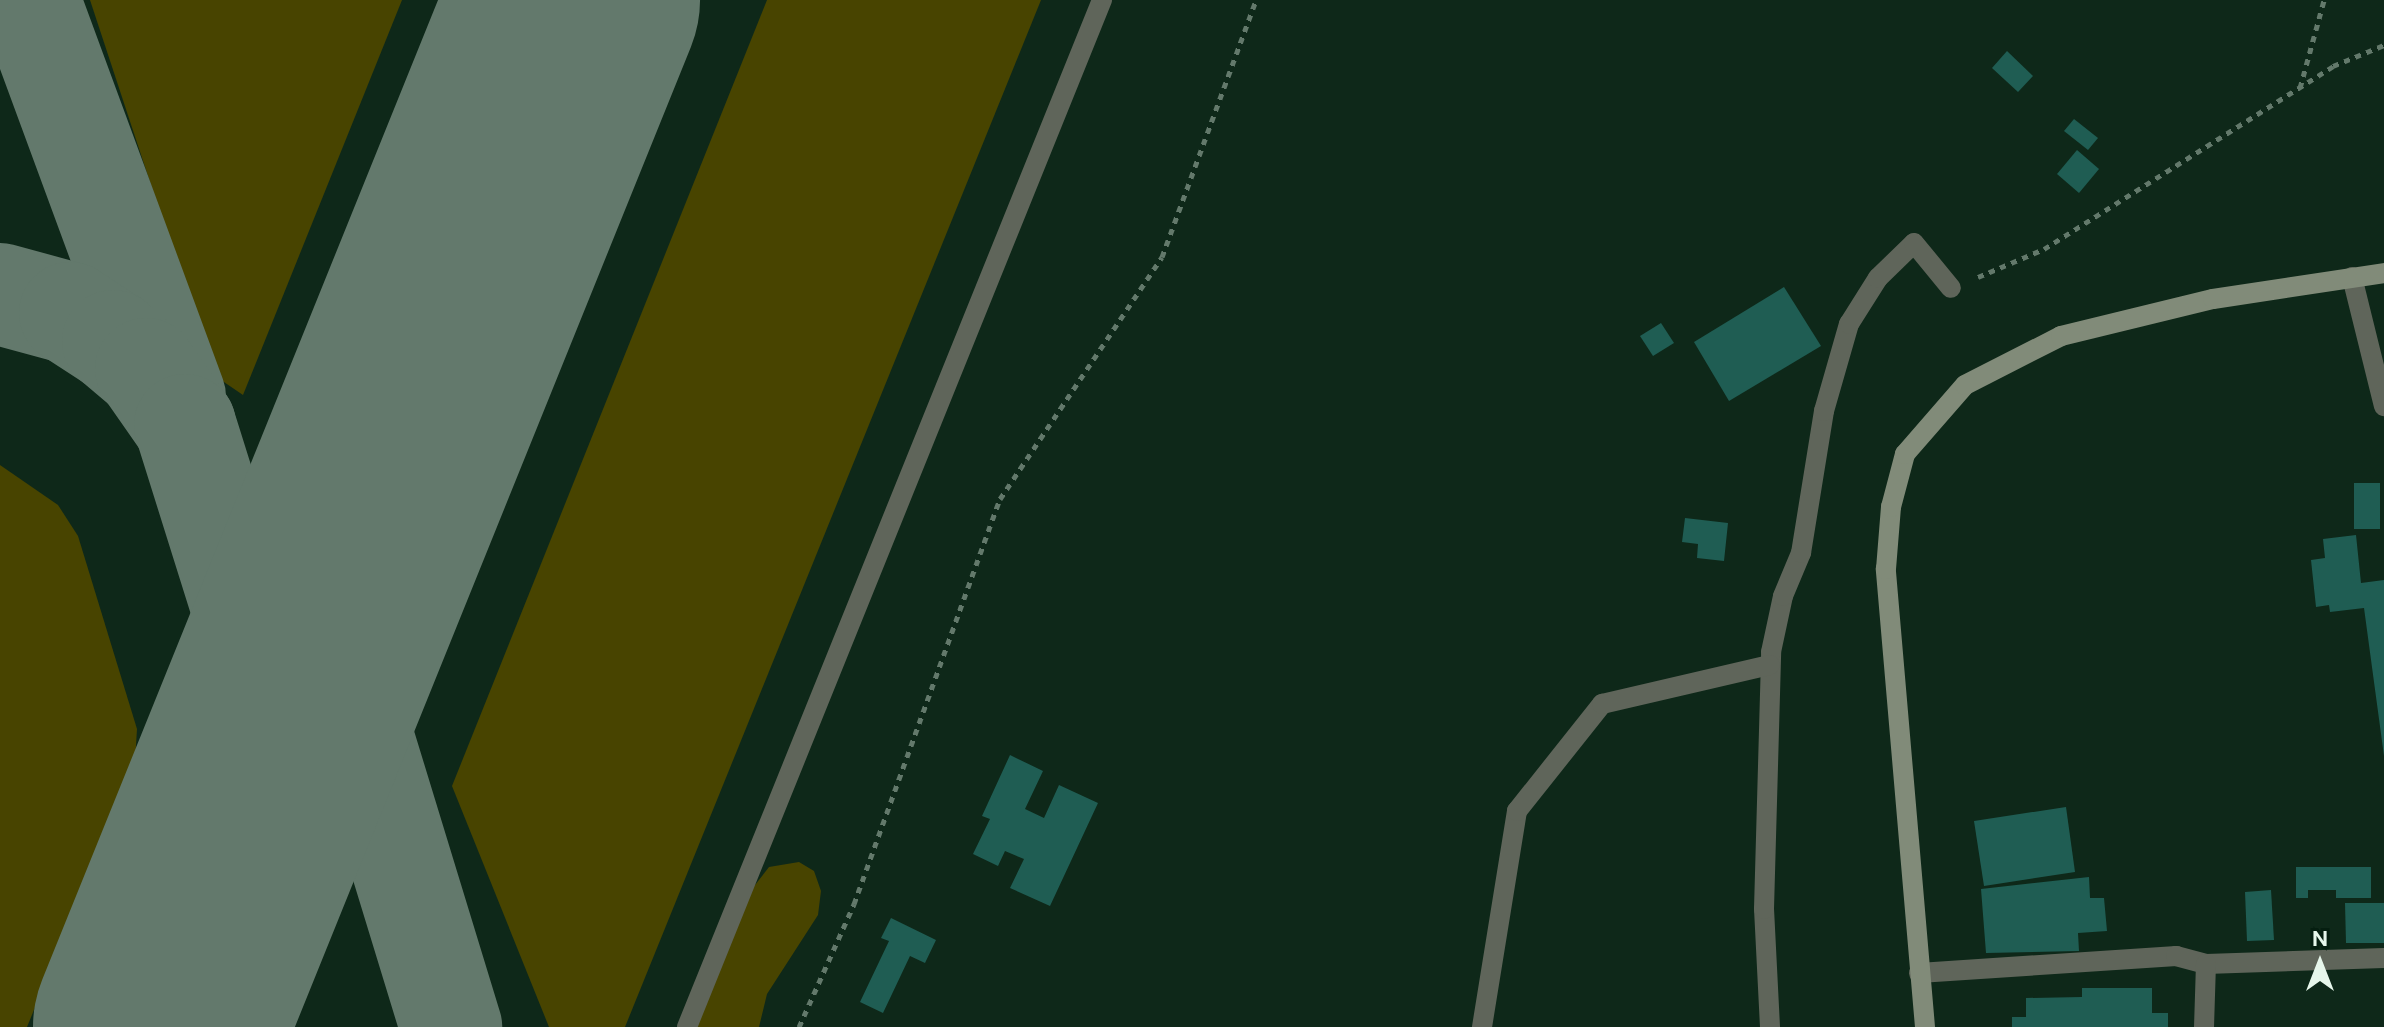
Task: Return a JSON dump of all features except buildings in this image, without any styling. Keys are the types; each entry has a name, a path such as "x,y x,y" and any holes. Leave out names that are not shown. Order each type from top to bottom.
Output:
{"main road":[{"path":"1925,1027 1886,569 1891,507 1905,454 1965,385 2061,336 2213,299 2384,273"}],"street":[{"path":"687,1027 1102,0"},
{"path":"1770,1027 1764,909 1770,665 1783,596 1801,553 1824,411 1849,324 1878,278 1914,243 1951,288"},
{"path":"2352,277 2384,406"},
{"path":"1482,1027 1517,811 1602,704 1770,665"},
{"path":"1919,973 2176,956 2206,964 2384,958"},
{"path":"2204,1027 2206,964"}],"path":[{"path":"799,1027 854,904 1000,499 1162,257 1256,0"},
{"path":"2300,88 2324,0"},
{"path":"1951,288 2044,249 2333,66 2384,45"}],"shaded area":[{"path":"90,0 402,0 243,395 218,378 209,361"},
{"path":"767,0 1041,0 625,1027 549,1027 452,786"},
{"path":"0,465 58,505 78,536 137,729 135,762 27,1027 0,1027"},
{"path":"799,862 814,871 821,891 818,915 767,994 759,1027 685,1027 727,921 769,867"}],"taxiway":[{"path":"29,0 175,397"},
{"path":"0,294 70,313 113,341 146,369 185,425 253,642 265,734 257,786"},
{"path":"325,614 451,1027"}],"runway":[{"path":"159,1027 574,0"}]}
